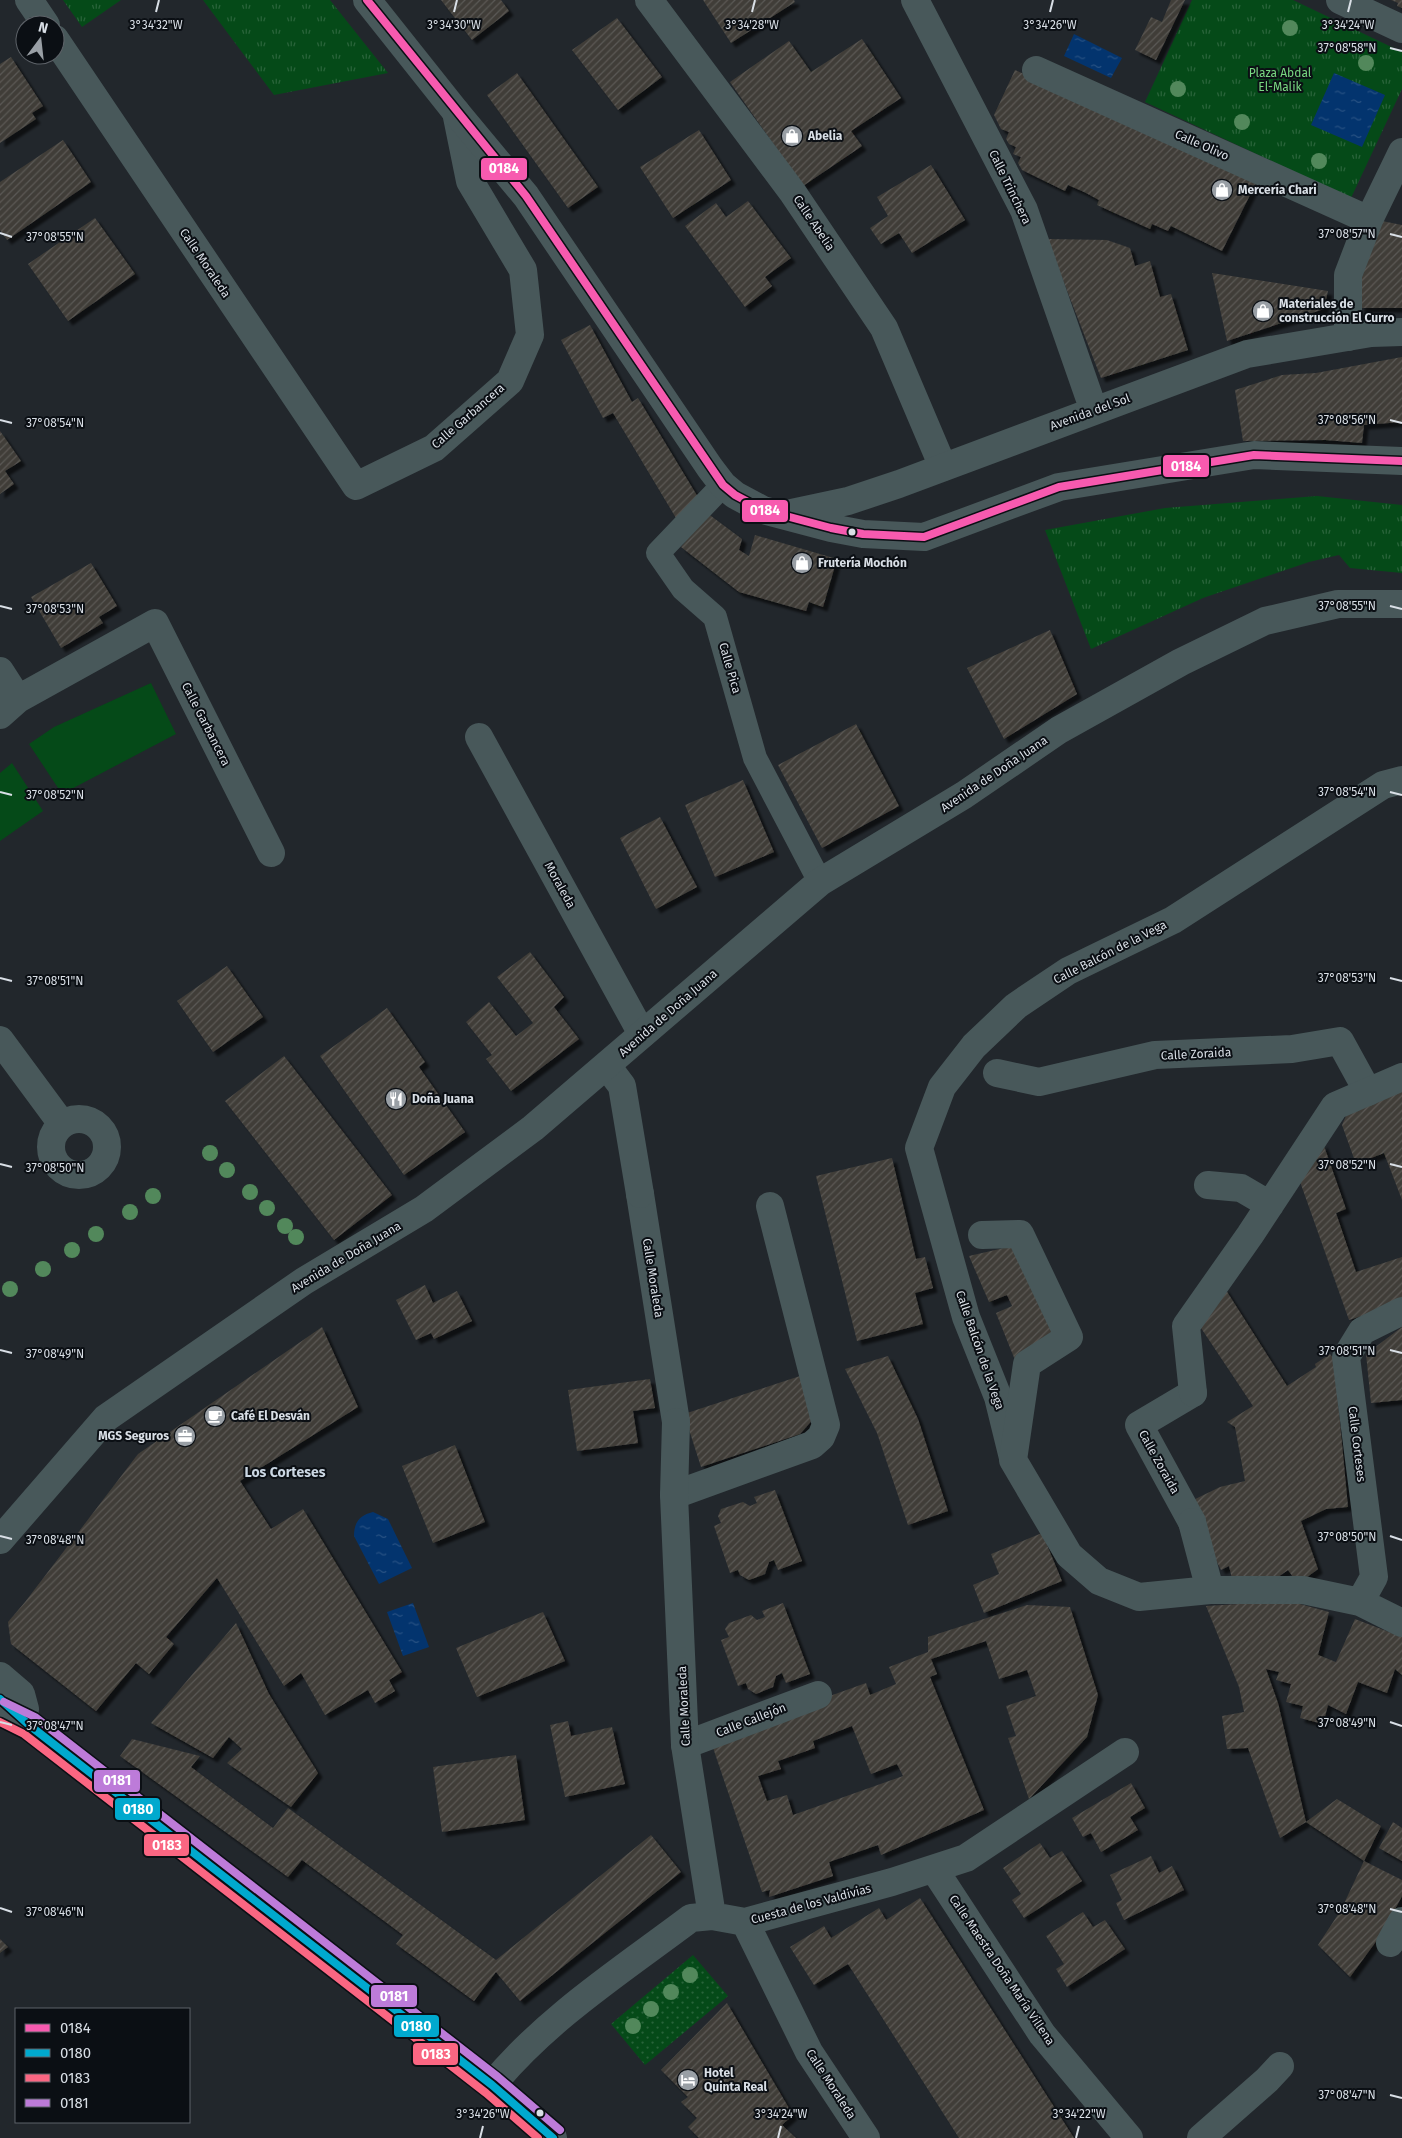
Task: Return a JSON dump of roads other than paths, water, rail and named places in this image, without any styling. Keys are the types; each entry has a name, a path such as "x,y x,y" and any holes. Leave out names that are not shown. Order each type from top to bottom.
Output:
{"street":[{"path":"29,0 39,15"},
{"path":"366,0 526,196 723,485 748,503 831,528 863,534 924,537 1059,487 1254,455 1402,461"},
{"name":"Calle Abelia","path":"649,0 793,193 884,328 944,467"},
{"name":"Calle Trinchera","path":"915,0 1024,210 1094,411"},
{"path":"1340,0 1402,29"},
{"name":"Calle Moraleda","path":"65,54 356,486"},
{"name":"Calle Olivo","path":"1036,70 1369,220"},
{"name":"Calle Garbancera","path":"356,486 434,448 510,381 530,334 523,270 470,181 456,112"},
{"path":"1348,337 1348,275 1369,220 1402,152"},
{"name":"Avenida del Sol","path":"784,515 848,501 1247,354 1371,333 1402,332"},
{"name":"Avenida de Doña Juana","path":"0,1540 106,1418 304,1281 424,1209 532,1128 607,1066 820,882 964,795 1059,730 1181,662 1265,621 1338,604 1402,604"},
{"name":"Calle Garbancera","path":"9,707 155,623 271,853"},
{"path":"0,671 9,707"},
{"name":"Moraleda","path":"478,737 642,1034"},
{"name":"Calle Balcón de la Vega","path":"1402,780 1383,785 1173,920 1068,971 1016,1006 974,1046 942,1087 918,1148 966,1317 998,1397 1013,1460 1069,1555 1099,1581 1140,1597 1210,1590 1303,1590 1360,1602 1402,1623"},
{"path":"0,1040 62,1124"},
{"name":"Calle Zoraida","path":"996,1073 1039,1082 1155,1056 1292,1049 1340,1041 1368,1092"},
{"name":"Calle Moraleda","path":"607,1066 622,1086 676,1422 674,1495 685,1745 712,1916"},
{"name":"Calle Zoraida","path":"1210,1590 1192,1522 1139,1425 1193,1393 1186,1326 1270,1206 1335,1106 1402,1077"},
{"path":"1208,1185 1240,1188 1270,1206"},
{"path":"674,1495 812,1445 821,1437 826,1425 770,1206"},
{"name":"Calle Balcón de la Vega","path":"982,1235 1020,1234 1069,1337 1027,1364 1013,1460"},
{"name":"Calle Corteses","path":"1360,1602 1374,1577 1346,1357 1362,1331 1402,1312"},
{"path":"0,1676 21,1694 29,1724"},
{"name":"Calle Callejón","path":"685,1745 818,1695"},
{"path":"0,1699 29,1724 492,2085 553,2138"},
{"path":"0,1711 29,1724"},
{"name":"Cuesta de los Valdivias","path":"492,2085 514,2058 543,2030 691,1918 712,1916 745,1922 934,1869 966,1858 1125,1752"},
{"name":"Calle Maestra Doña María Villena","path":"934,1869 1042,2034 1129,2138"},
{"name":"Calle Moraleda","path":"745,1922 809,2052 866,2138"},
{"path":"1201,2138 1267,2080 1280,2066"}],"lane":[{"name":"Calle Pica","path":"723,485 658,553 683,589 715,618 755,758 820,882"}],"water":[{"path":"1074,34 1122,58 1111,78 1064,56"},
{"path":"1334,73 1385,95 1362,147 1311,125"},
{"path":"373,1512 388,1519 412,1568 379,1584 354,1536 355,1527 361,1517"},
{"path":"413,1603 429,1647 403,1656 387,1612"}],"place":[{"name":"Abelia","path":"792,136"},
{"name":"Mercería Chari","path":"1222,190"},
{"name":"Materiales de construcción El Curro","path":"1263,311"},
{"name":"Frutería Mochón","path":"802,563"},
{"name":"Doña Juana","path":"396,1099"},
{"name":"Café El Desván","path":"215,1416"},
{"name":"MGS Seguros","path":"185,1436"},
{"name":"Hotel Quinta Real","path":"688,2080"}],"district":[{"name":"Los Corteses","path":"285,1472"}],"park label":[{"name":"Plaza Abdal El-Malik","path":"1280,80"}]}
